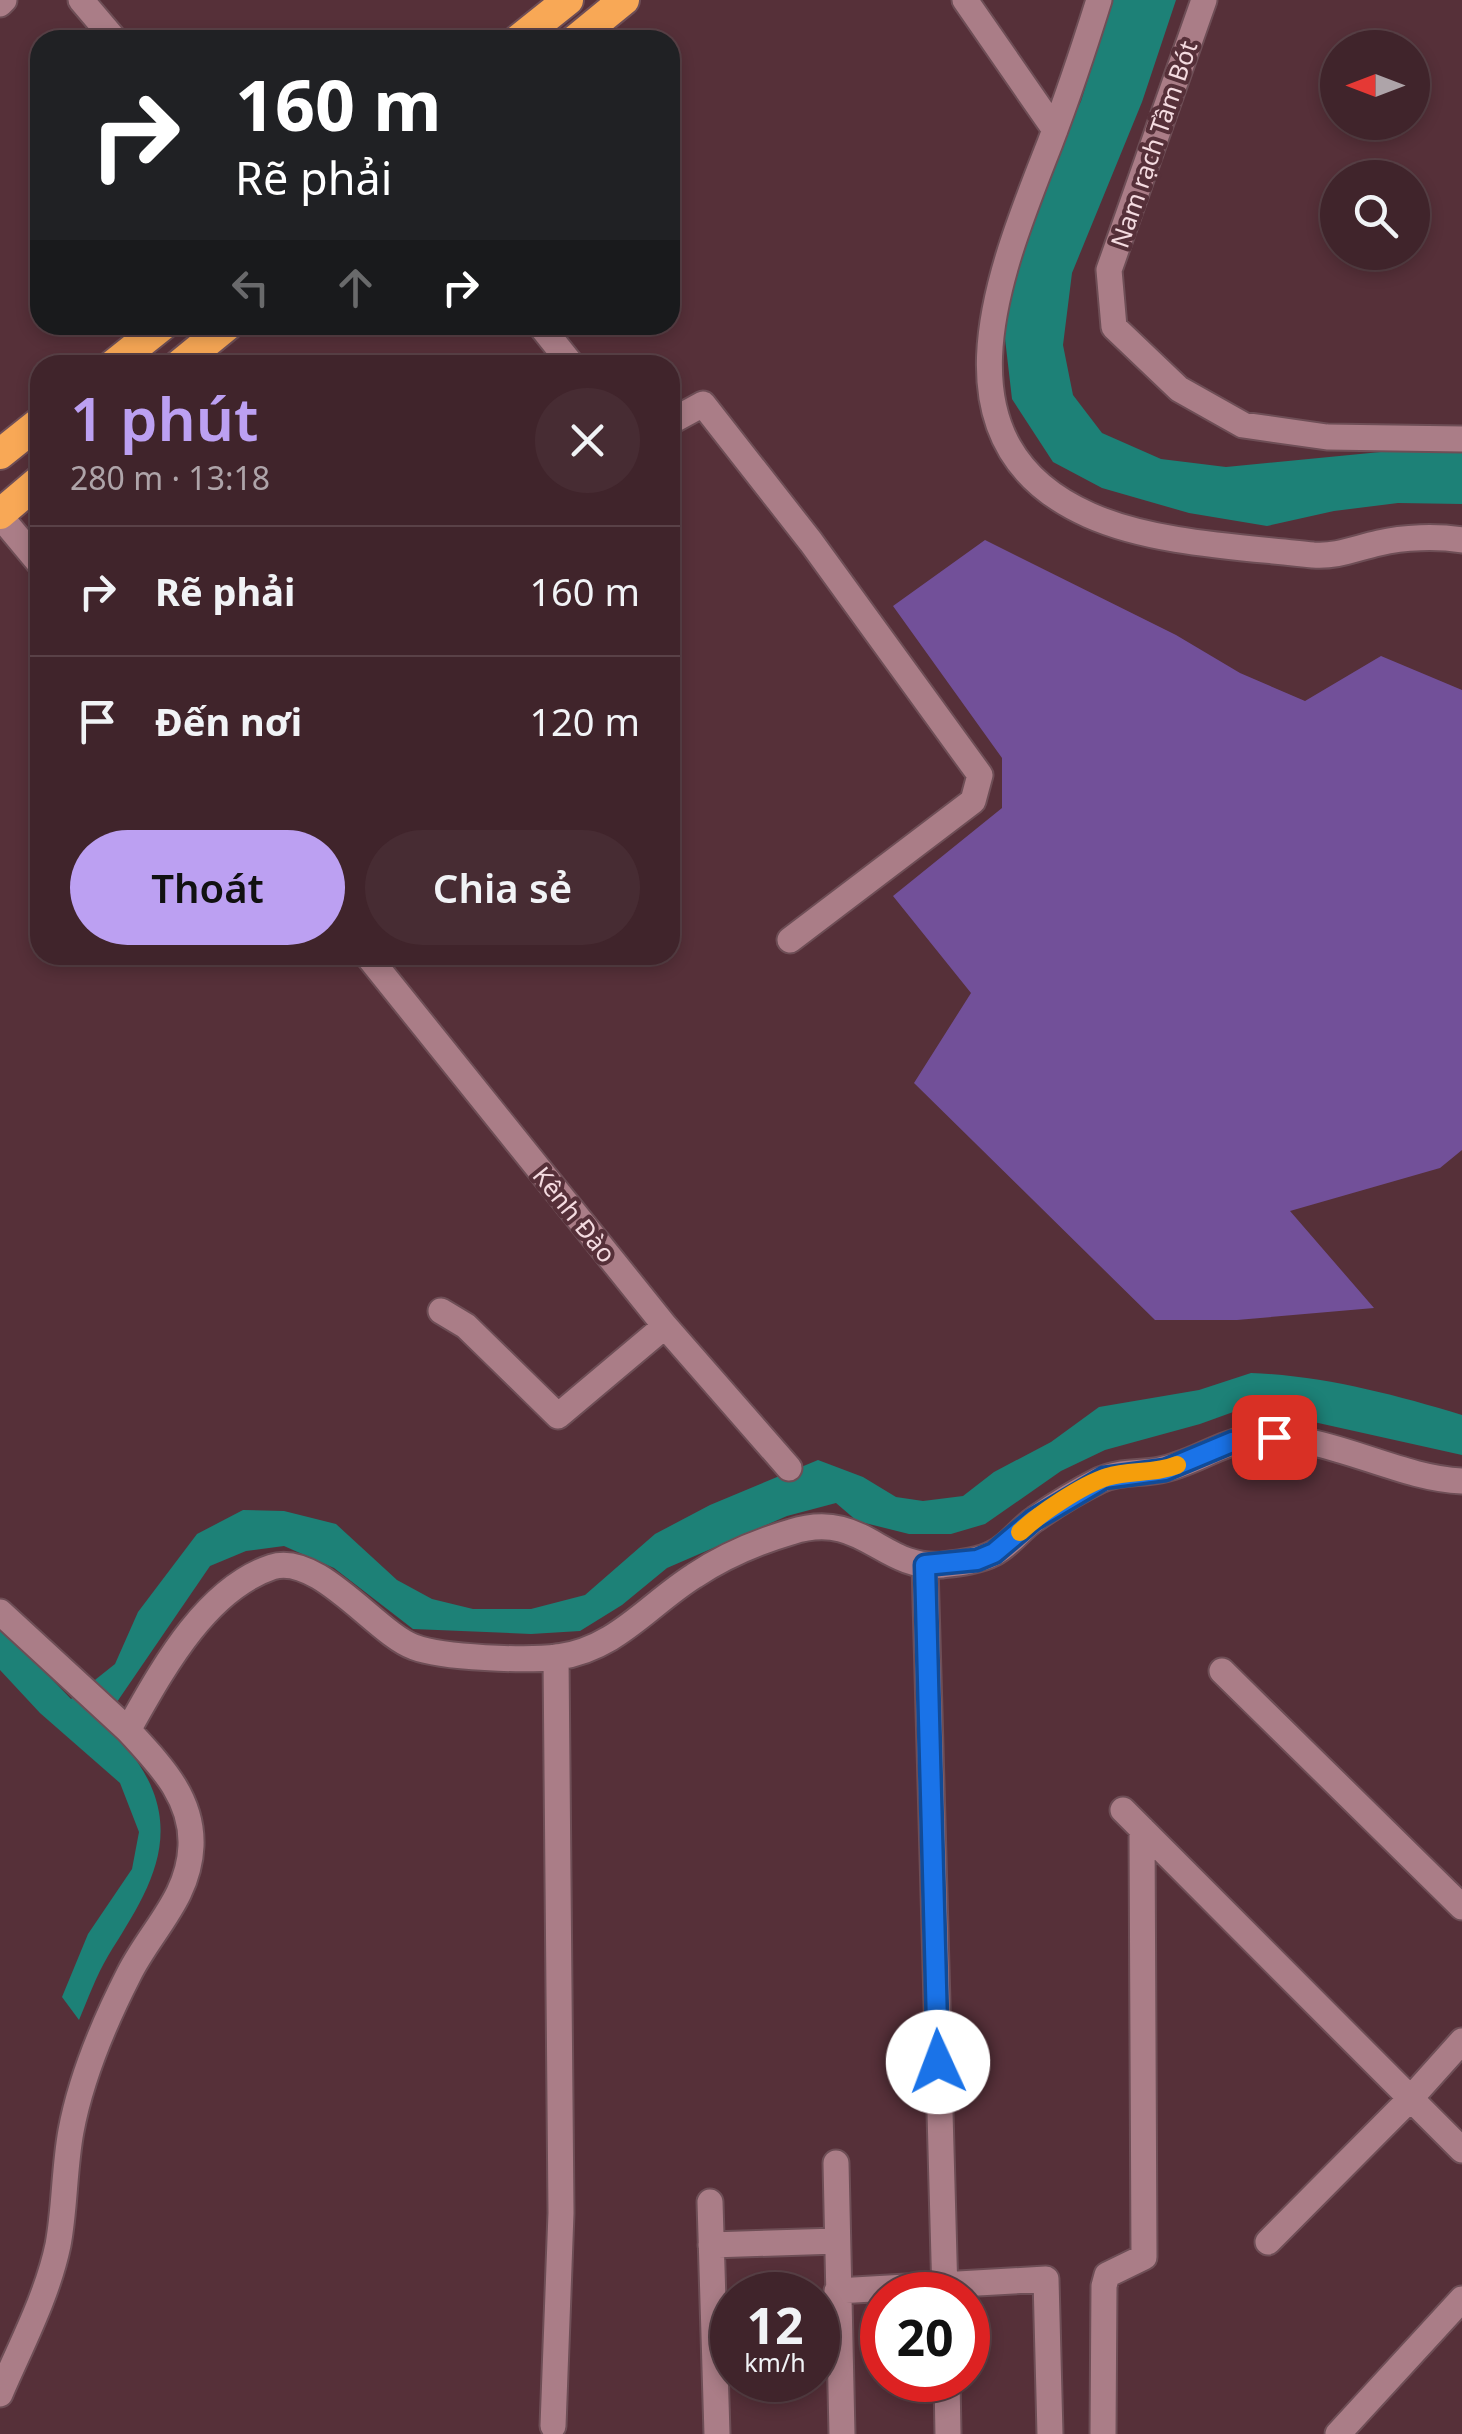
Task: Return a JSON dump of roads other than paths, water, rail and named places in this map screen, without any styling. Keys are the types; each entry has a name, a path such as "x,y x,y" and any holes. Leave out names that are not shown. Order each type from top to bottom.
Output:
{"highway":[{"path":"530,30 568,0"},
{"path":"587,30 624,0"},
{"path":"134,355 153,335"},
{"path":"191,355 216,335"},
{"path":"0,454 30,430"},
{"path":"0,515 30,489"}],"street":[{"path":"82,0 107,30"},
{"path":"965,0 1054,130"},
{"path":"1099,0 1009,248 987,347 988,381 997,426 1021,466 1088,514 1125,527 1187,539 1320,555 1352,552 1380,542 1462,540"},
{"name":"Nam rạch Tầm Bót","path":"1204,0 1109,270 1114,328 1179,389 1243,425 1327,437 1462,439"},
{"path":"548,335 564,355"},
{"path":"680,416 702,404 822,557 980,776 973,801 790,940"},
{"path":"0,515 30,552"},
{"name":"Kênh Đào","path":"376,965 665,1326 789,1468"},
{"path":"441,1310 466,1326 558,1416 665,1326"},
{"path":"123,1725 205,1614 246,1580 284,1565 300,1568 355,1601 409,1646 467,1655 556,1657 584,1651 632,1626 691,1578 722,1559 801,1529 844,1528 891,1554 925,1565 977,1560 994,1553 1033,1520 1104,1478 1165,1470 1232,1442 1252,1438 1274,1437 1339,1450 1441,1480 1462,1481"},
{"path":"925,1565 945,2272"},
{"path":"0,1612 123,1725 166,1771 191,1822 190,1867 184,1888 130,1971 82,2088 72,2130 58,2244 41,2301 0,2394"},
{"path":"553,2426 561,2213 556,1657"},
{"path":"1222,1671 1462,1907"},
{"path":"1123,1810 1462,2150"},
{"path":"1104,2434 1104,2286 1107,2275 1144,2257 1142,1829"},
{"path":"1268,2242 1462,2041"},
{"path":"836,2162 837,2272"},
{"path":"710,2202 716,2434"},
{"path":"711,2246 837,2241"},
{"path":"990,2285 1046,2279 1050,2434"},
{"path":"1338,2434 1462,2299"},
{"path":"840,2377 842,2434"},
{"path":"947,2402 948,2434"}],"water":[{"path":"1113,0 1176,0 1142,102 1072,273 1063,345 1073,395 1102,433 1161,459 1226,467 1401,450 1462,449 1462,504 1398,503 1334,511 1267,526 1189,513 1102,488 1053,462 1012,399 1004,330 1017,267 1042,188 1081,101"},
{"path":"1251,1373 1358,1387 1462,1415 1462,1455 1247,1407 1105,1450 1061,1471 985,1524 951,1534 909,1534 857,1521 836,1503 787,1516 667,1568 622,1605 580,1631 531,1634 413,1629 334,1568 284,1546 246,1551 210,1566 106,1718 153,1791 159,1814 157,1857 142,1898 104,1964 79,2020 62,1997 88,1934 132,1869 139,1832 120,1783 40,1713 0,1670 0,1626 71,1699 115,1664 138,1612 197,1534 243,1510 284,1511 336,1524 397,1580 432,1599 473,1609 531,1609 585,1595 655,1534 710,1505 818,1460 863,1477 896,1497 923,1501 963,1496 994,1472 1051,1442 1099,1407 1199,1390"}]}
